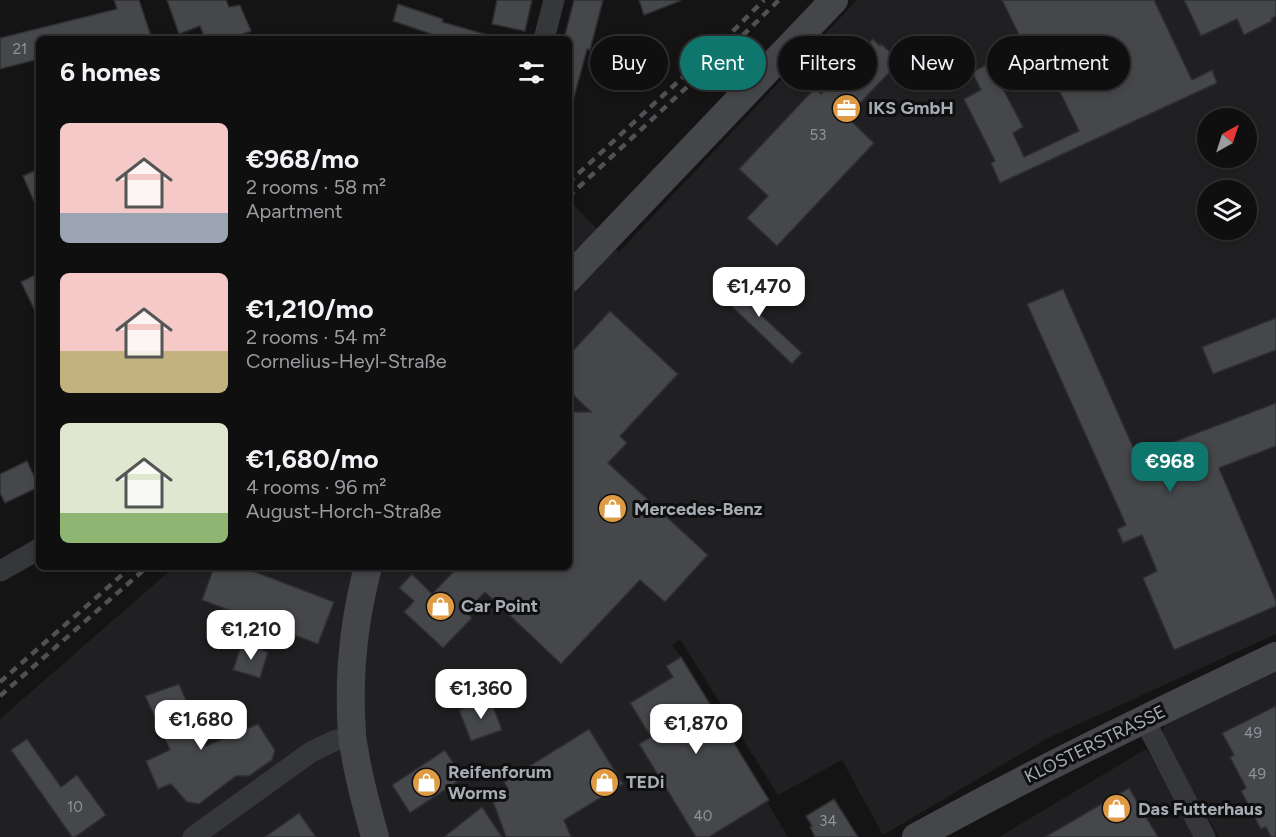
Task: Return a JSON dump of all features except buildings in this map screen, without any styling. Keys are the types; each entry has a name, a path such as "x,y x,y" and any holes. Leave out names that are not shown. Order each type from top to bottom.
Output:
{"main road":[{"path":"572,275 834,0"},
{"path":"367,570 356,626 351,694 352,735 364,802 375,837"},
{"name":"KLOSTERSTRASSE","path":"916,837 1021,780 1276,656"}],"street":[{"path":"545,36 554,0"},
{"path":"0,571 36,551"},
{"path":"1144,719 1205,837"},
{"path":"193,837 310,752 352,735"}],"shaded area":[{"path":"857,0 1276,0 1276,634 1046,739 883,835 842,760 778,795 680,639 672,645 769,800 767,802 788,837 0,837 0,719 171,570 572,570 572,209 575,206 619,252 778,84 778,90 877,90 877,36 823,36"},
{"path":"1276,671 1276,837 1219,837 1161,736 1165,724"},
{"path":"1146,749 1194,829 1193,837 999,837"}],"railway":[{"path":"572,179 764,0"},
{"path":"572,193 779,0"},
{"path":"0,682 128,570"},
{"path":"0,696 144,570"}],"place":[{"name":"IKS GmbH","path":"847,108"},
{"name":"Mercedes-Benz","path":"613,509"},
{"name":"Car Point","path":"440,606"},
{"name":"Reifenforum Worms","path":"427,782"},
{"name":"TEDi","path":"605,782"},
{"name":"Das Futterhaus","path":"1117,809"}]}
